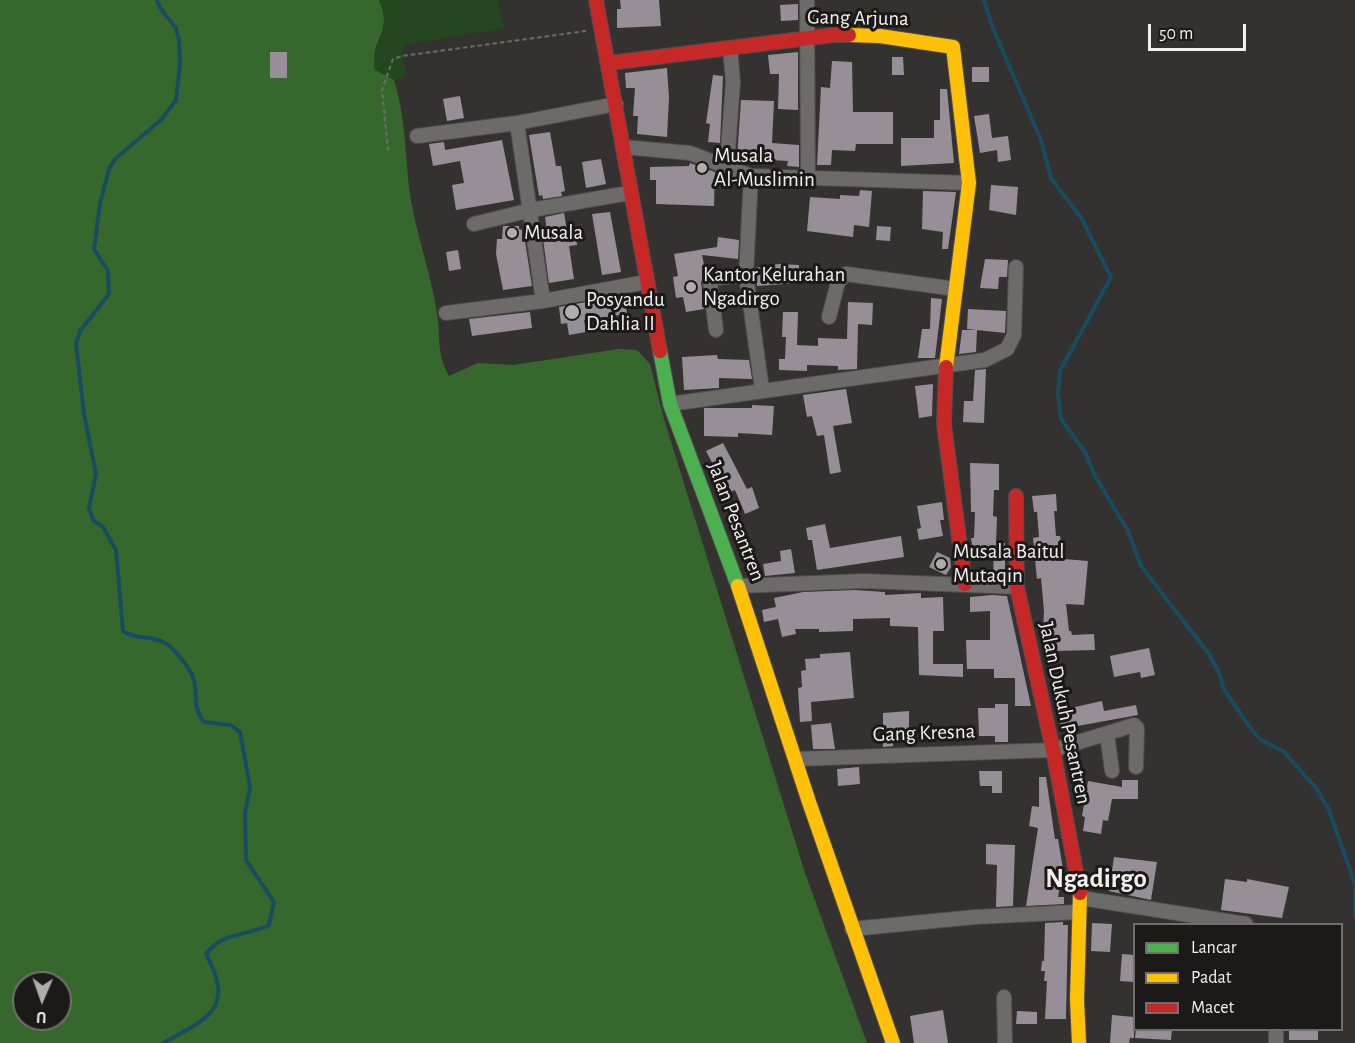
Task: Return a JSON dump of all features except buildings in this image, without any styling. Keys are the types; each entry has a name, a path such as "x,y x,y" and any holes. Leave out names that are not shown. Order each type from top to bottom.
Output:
{"street":[{"name":"Jalan Pesantren","path":"596,0 609,63 629,193 670,404 739,586 852,929 893,1043"},
{"path":"807,0 808,179"},
{"name":"Gang Arjuna","path":"609,63 833,35 880,36 952,47 961,93 969,183"},
{"path":"727,165 733,93 730,48"},
{"path":"417,136 517,123 616,104"},
{"path":"517,123 543,301"},
{"path":"623,147 690,153 727,165 751,176 969,183 946,364 944,424 964,584"},
{"path":"751,176 746,275 762,390"},
{"path":"474,224 531,210 629,193"},
{"path":"670,404 985,360 1007,349 1014,335 1016,267"},
{"path":"829,317 838,282 841,276 846,274 956,289"},
{"path":"716,330 710,282 716,278 746,275"},
{"path":"446,313 543,301 646,282"},
{"name":"Jalan Dukuh Pesantren","path":"1016,496 1017,587 1053,750 1081,898 1078,912 1079,1043"},
{"path":"739,586 864,581 1017,587"},
{"name":"Gang Kresna","path":"796,759 1053,750 1137,726 1136,766"},
{"path":"1107,734 1112,771"},
{"path":"1081,898 1164,918 1232,923"},
{"path":"852,929 975,917 1078,912"},
{"path":"1004,997 1005,1043"}],"path":[{"path":"388,151 382,90 393,59 603,28"}],"green space":[{"path":"0,0 379,0 384,21 375,50 375,70 394,80 398,96 404,129 410,195 435,301 441,352 449,376 478,363 513,365 619,349 637,350 650,364 664,419 805,873 867,1043 0,1043"},
{"path":"379,0 498,0 504,28 403,45 403,62 407,74 394,80 375,70 373,59 385,25"}],"waterway":[{"path":"157,0 160,8 176,28 179,40 180,64 176,100 161,120 115,159 109,169 100,204 94,249 108,271 109,294 80,331 76,343 84,414 96,474 89,508 93,520 103,527 116,550 123,631 167,644 182,659 191,673 195,683 196,705 204,722 230,725 240,732 250,787 245,813 246,860 274,902 269,925 227,938 212,947 206,954 215,973 218,988 217,1000 204,1019 163,1043"},
{"path":"984,0 992,26 1041,140 1051,178 1082,219 1111,277 1060,371 1058,394 1061,419 1085,452 1095,476 1128,531 1141,566 1209,654 1221,677 1223,688 1251,729 1261,740 1283,751 1316,788 1329,810 1355,884 1355,916"}],"traffic: fast":[{"path":"660,351 670,404 738,586"}],"traffic: slow":[{"path":"849,35 880,36 953,47 969,183 946,367"},
{"path":"738,586 809,802 893,1043"},
{"path":"1079,1043 1077,1000 1080,893"}],"traffic: jam":[{"path":"596,0 660,351"},
{"path":"609,63 833,35 849,35"},
{"path":"946,367 944,424 965,584"},
{"path":"1016,496 1017,587 1053,750 1080,893"}],"place":[{"name":"Musala Al-Muslimin","path":"702,168"},
{"name":"Musala","path":"512,233"},
{"name":"Kantor Kelurahan Ngadirgo","path":"691,287"},
{"name":"Posyandu Dahlia II","path":"572,312"},
{"name":"Musala Baitul Mutaqin","path":"941,564"}],"district":[{"name":"Ngadirgo","path":"1096,879"}]}
